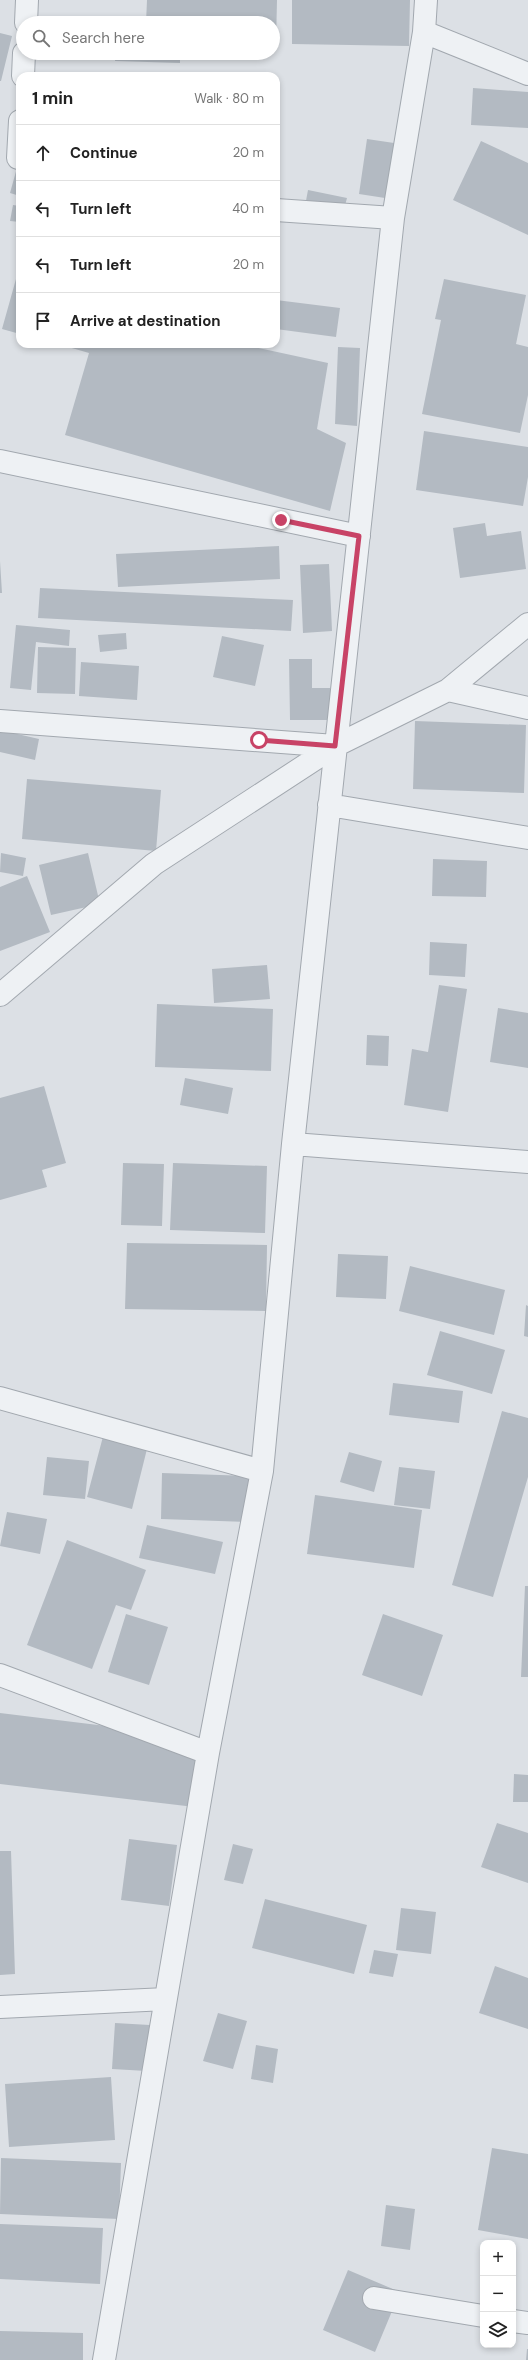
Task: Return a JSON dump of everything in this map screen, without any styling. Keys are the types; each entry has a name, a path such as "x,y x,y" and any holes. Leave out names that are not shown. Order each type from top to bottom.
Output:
{"street":[{"path":"26,16 27,0"},
{"path":"104,2360 208,1753 262,1471 293,1144 393,218 424,32 426,0"},
{"path":"424,32 528,74"},
{"path":"23,72 24,60"},
{"path":"13,156 16,141"},
{"path":"280,210 393,218"},
{"path":"0,461 359,536"},
{"path":"0,995 154,864 335,746 448,690 528,624"},
{"path":"448,690 528,708"},
{"path":"0,721 335,746"},
{"path":"329,805 528,838"},
{"path":"293,1144 528,1162"},
{"path":"0,1398 262,1471"},
{"path":"0,1675 208,1753"},
{"path":"0,2007 166,1999"},
{"path":"374,2298 480,2316"},
{"path":"516,2321 528,2323"}],"building":[{"path":"147,0 277,0 277,16 146,16"},
{"path":"292,0 410,0 409,46 292,44"},
{"path":"0,33 12,36 1,81 0,81"},
{"path":"180,60 180,63 115,61"},
{"path":"473,88 528,92 528,128 471,125"},
{"path":"367,139 394,143 385,198 359,194"},
{"path":"481,141 528,163 528,235 453,200"},
{"path":"16,171 16,195 10,193"},
{"path":"308,190 347,198 343,213 305,206"},
{"path":"13,205 16,205 16,222 10,221"},
{"path":"16,279 16,333 2,329"},
{"path":"444,279 526,295 516,344 528,347 528,395 520,433 422,414 441,320 435,319"},
{"path":"280,300 340,308 336,337 280,330"},
{"path":"338,347 360,348 357,426 335,424"},
{"path":"72,348 259,348 328,363 317,429 346,443 330,511 65,435 89,353"},
{"path":"424,431 528,447 528,477 523,506 416,490"},
{"path":"485,523 487,536 521,531 526,569 460,578 453,528"},
{"path":"279,546 280,579 118,587 116,554"},
{"path":"0,561 2,593 0,593"},
{"path":"329,564 332,631 303,633 300,565"},
{"path":"40,588 293,600 291,631 38,618"},
{"path":"16,625 70,630 69,646 36,642 31,690 10,688"},
{"path":"126,633 127,649 100,652 98,635"},
{"path":"222,636 264,645 255,686 213,677"},
{"path":"38,647 76,648 75,694 37,693"},
{"path":"289,659 312,659 312,688 330,688 330,720 290,720"},
{"path":"81,662 139,666 137,700 79,696"},
{"path":"415,721 526,725 524,793 413,789"},
{"path":"0,730 39,739 35,760 0,752"},
{"path":"27,779 161,790 156,851 22,839"},
{"path":"1,853 26,858 23,876 0,872"},
{"path":"88,853 100,904 51,915 39,865"},
{"path":"433,859 487,861 486,897 432,896"},
{"path":"27,876 50,932 0,951 0,887"},
{"path":"430,942 467,944 465,977 429,975"},
{"path":"267,965 270,999 214,1003 212,969"},
{"path":"439,985 467,989 448,1112 404,1105 412,1049 428,1052"},
{"path":"157,1004 273,1009 271,1071 155,1067"},
{"path":"498,1008 528,1013 528,1068 490,1062"},
{"path":"367,1035 389,1036 388,1066 366,1065"},
{"path":"185,1078 233,1088 228,1114 180,1105"},
{"path":"44,1086 66,1163 42,1170 47,1187 0,1200 0,1098"},
{"path":"123,1163 164,1164 162,1226 121,1225"},
{"path":"173,1163 267,1166 265,1233 170,1230"},
{"path":"127,1243 267,1245 266,1311 125,1309"},
{"path":"338,1254 388,1256 386,1299 336,1297"},
{"path":"410,1266 505,1290 494,1335 399,1311"},
{"path":"526,1305 528,1306 528,1337 524,1336"},
{"path":"440,1331 505,1350 492,1394 427,1375"},
{"path":"393,1383 463,1391 459,1423 389,1415"},
{"path":"502,1411 528,1418 528,1477 493,1597 452,1585"},
{"path":"105,1429 149,1441 132,1509 87,1497"},
{"path":"349,1452 382,1461 374,1492 340,1482"},
{"path":"47,1457 89,1461 85,1499 43,1495"},
{"path":"399,1467 435,1471 430,1509 394,1505"},
{"path":"162,1473 249,1476 248,1522 161,1519"},
{"path":"315,1495 422,1510 414,1568 307,1554"},
{"path":"7,1512 47,1519 40,1554 0,1546"},
{"path":"147,1525 223,1542 215,1574 139,1558"},
{"path":"67,1540 146,1570 131,1610 116,1605 92,1669 27,1645"},
{"path":"525,1586 528,1586 528,1677 521,1677"},
{"path":"126,1614 168,1627 149,1685 108,1672"},
{"path":"383,1614 443,1635 422,1696 362,1675"},
{"path":"0,1713 212,1739 203,1808 0,1784"},
{"path":"514,1774 528,1775 528,1802 513,1802"},
{"path":"497,1823 528,1833 528,1883 481,1867"},
{"path":"129,1839 177,1845 169,1906 121,1900"},
{"path":"233,1844 253,1849 243,1884 224,1880"},
{"path":"0,1851 11,1851 15,1974 0,1975"},
{"path":"265,1899 367,1925 354,1974 252,1948"},
{"path":"401,1908 436,1912 431,1954 396,1950"},
{"path":"374,1950 398,1954 393,1977 369,1973"},
{"path":"495,1966 528,1978 528,2029 479,2013"},
{"path":"218,2013 247,2021 233,2069 203,2061"},
{"path":"115,2023 167,2026 164,2072 112,2069"},
{"path":"256,2045 278,2049 273,2083 251,2079"},
{"path":"111,2077 115,2140 9,2147 5,2084"},
{"path":"492,2148 528,2154 528,2239 478,2230"},
{"path":"1,2158 121,2163 119,2219 0,2214"},
{"path":"386,2205 415,2209 410,2250 381,2246"},
{"path":"0,2224 103,2228 100,2284 0,2279"},
{"path":"348,2270 400,2292 375,2352 323,2330"},
{"path":"0,2331 83,2333 83,2360 0,2360"},
{"path":"527,2349 528,2360 526,2360"}],"route":[{"path":"259,740 335,746 359,536 281,520"}]}
